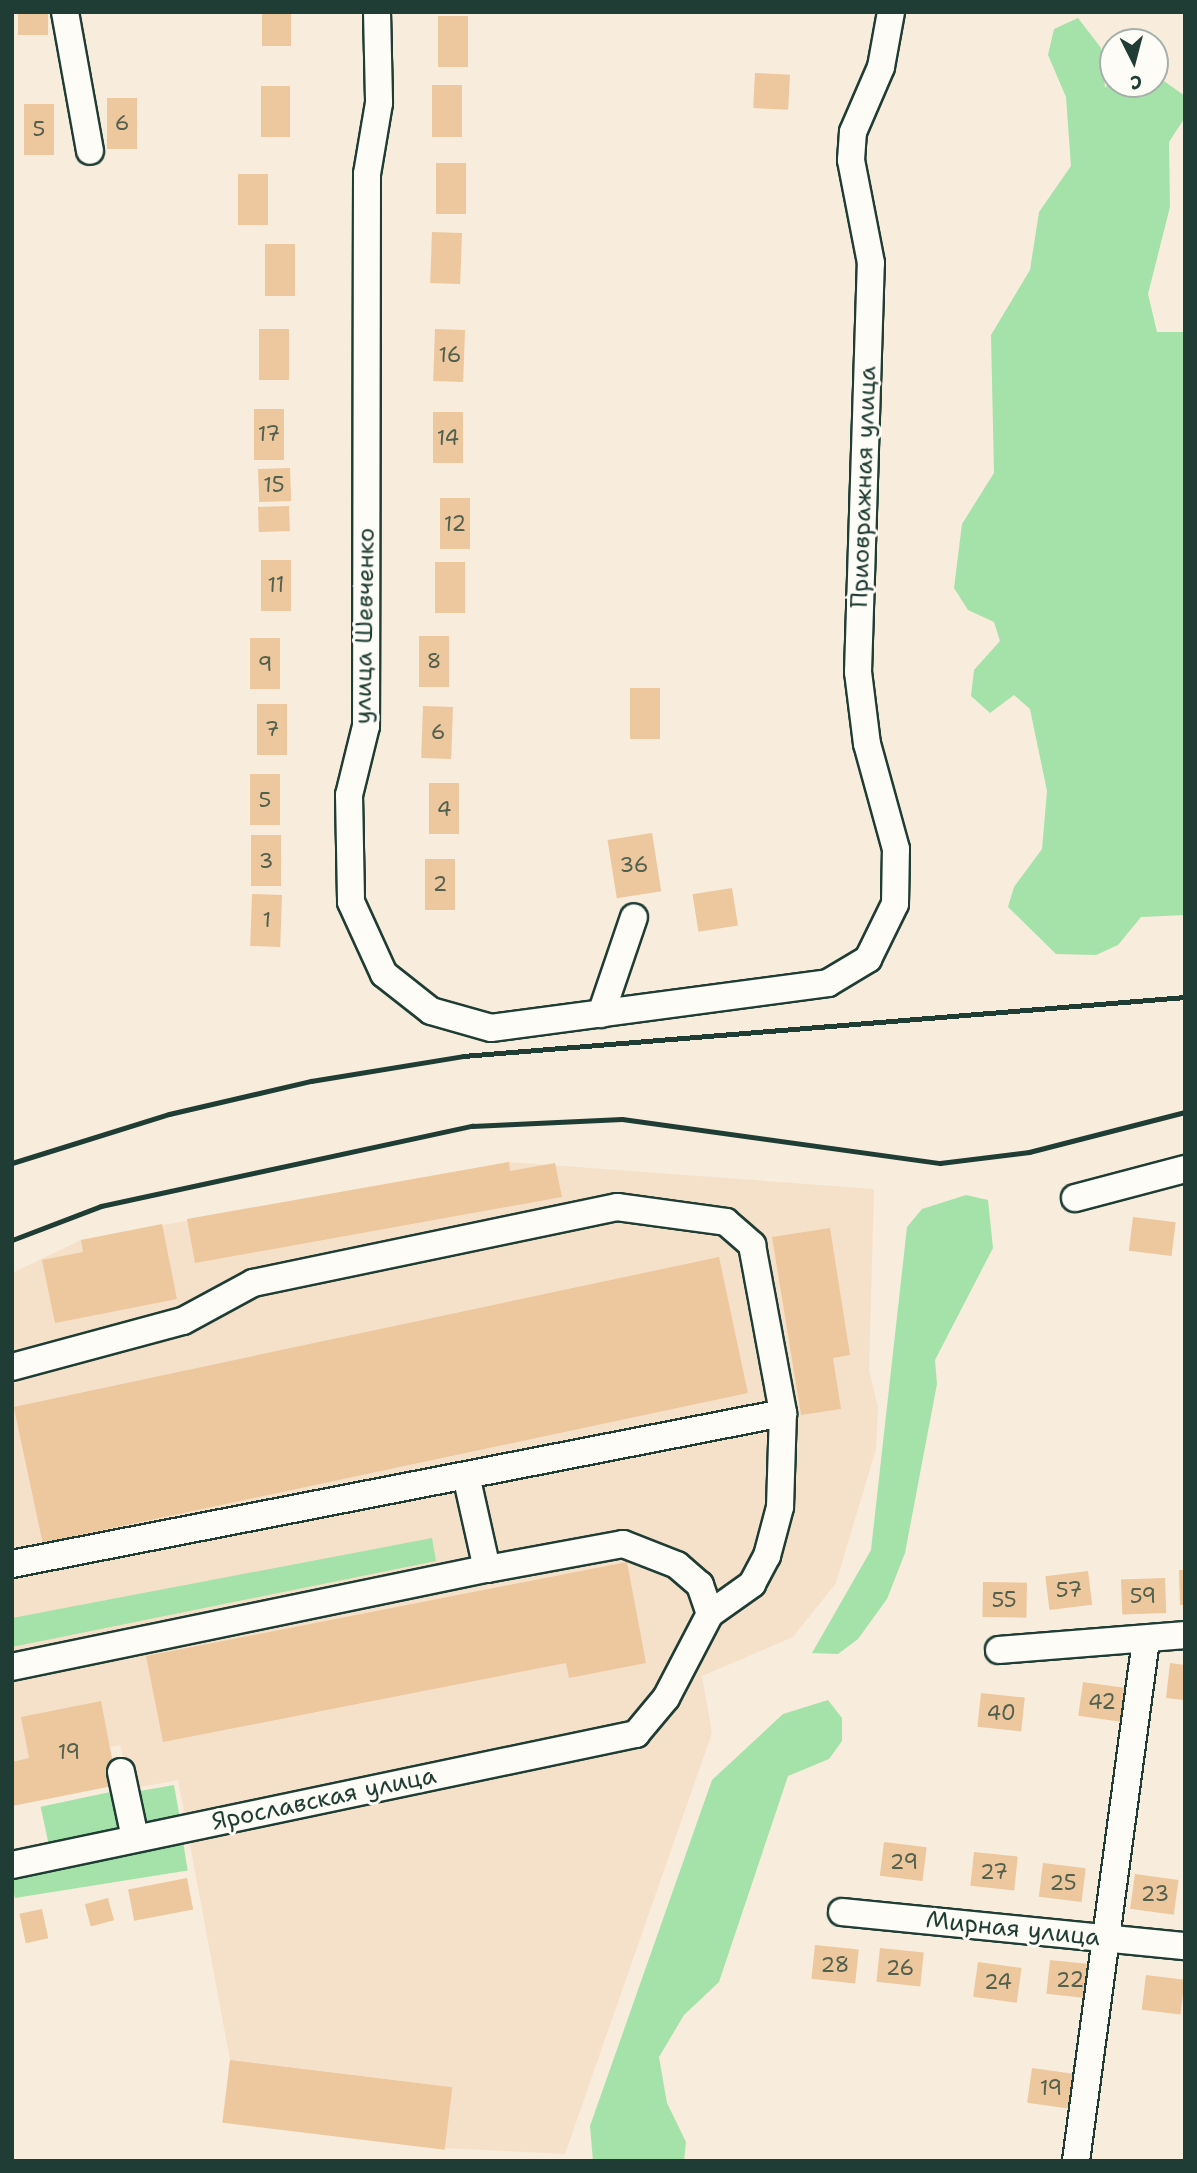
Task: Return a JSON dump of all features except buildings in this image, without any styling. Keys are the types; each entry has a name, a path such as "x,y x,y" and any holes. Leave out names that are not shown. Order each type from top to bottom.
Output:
{"street":[{"path":"65,12 90,151"},
{"name":"улица Шевченко","path":"377,12 379,103 367,174 366,726 349,795 351,902 384,974 432,1012 491,1028 828,984 868,959"},
{"name":"Приовражная улица","path":"868,959 895,904 896,849 867,744 858,672 871,263 851,160 853,132 881,67 891,12"},
{"path":"601,1014 634,917"},
{"path":"1075,1198 1185,1170"},
{"path":"12,1367 183,1321 253,1283 617,1207 726,1222 752,1245 782,1413 780,1507 767,1556 752,1584 710,1614 700,1585 677,1565 624,1544 487,1569 12,1667"},
{"path":"12,1564 782,1413"},
{"path":"466,1475 487,1569"},
{"name":"Ярославская улица","path":"12,1865 636,1734 666,1698 710,1614"},
{"path":"999,1650 1185,1635"},
{"path":"1076,2161 1146,1640"},
{"path":"121,1772 135,1838"},
{"name":"Мирная улица","path":"842,1912 1185,1946"}],"shaded area":[{"path":"509,1162 874,1189 869,1370 878,1407 876,1449 836,1583 793,1637 702,1676 712,1733 565,2154 444,2148 223,2123 230,2060 178,1780 130,1789 120,1745 110,1747 117,1785 12,1806 12,1273 81,1240"}],"green space":[{"path":"1078,18 1099,45 1099,98 1169,98 1169,85 1185,96 1184,119 1169,142 1170,207 1148,294 1157,332 1185,332 1185,915 1141,917 1118,945 1096,955 1056,954 1008,907 1014,887 1042,849 1047,791 1030,709 1014,695 990,713 971,696 974,670 1000,641 994,622 968,610 954,588 962,524 994,473 991,335 1030,270 1039,212 1071,166 1066,97 1048,55 1054,29"},
{"path":"966,1195 988,1200 993,1248 935,1360 937,1384 905,1553 887,1599 858,1639 838,1654 812,1653 871,1550 907,1227 922,1209"},
{"path":"432,1538 436,1561 12,1647 12,1618"},
{"path":"828,1700 842,1718 842,1741 829,1759 788,1776 719,1982 684,2015 659,2057 667,2103 686,2142 684,2161 593,2161 590,2126 712,1780 783,1714"},
{"path":"174,1785 180,1820 138,1828 132,1792"},
{"path":"115,1791 123,1830 49,1846 41,1807"},
{"path":"182,1835 188,1871 15,1898 12,1862"}],"railway":[{"path":"12,1163 169,1114 311,1081 463,1056 1185,997"},
{"path":"12,1240 101,1206 472,1126 622,1119 940,1163 1029,1152 1185,1112"}]}
